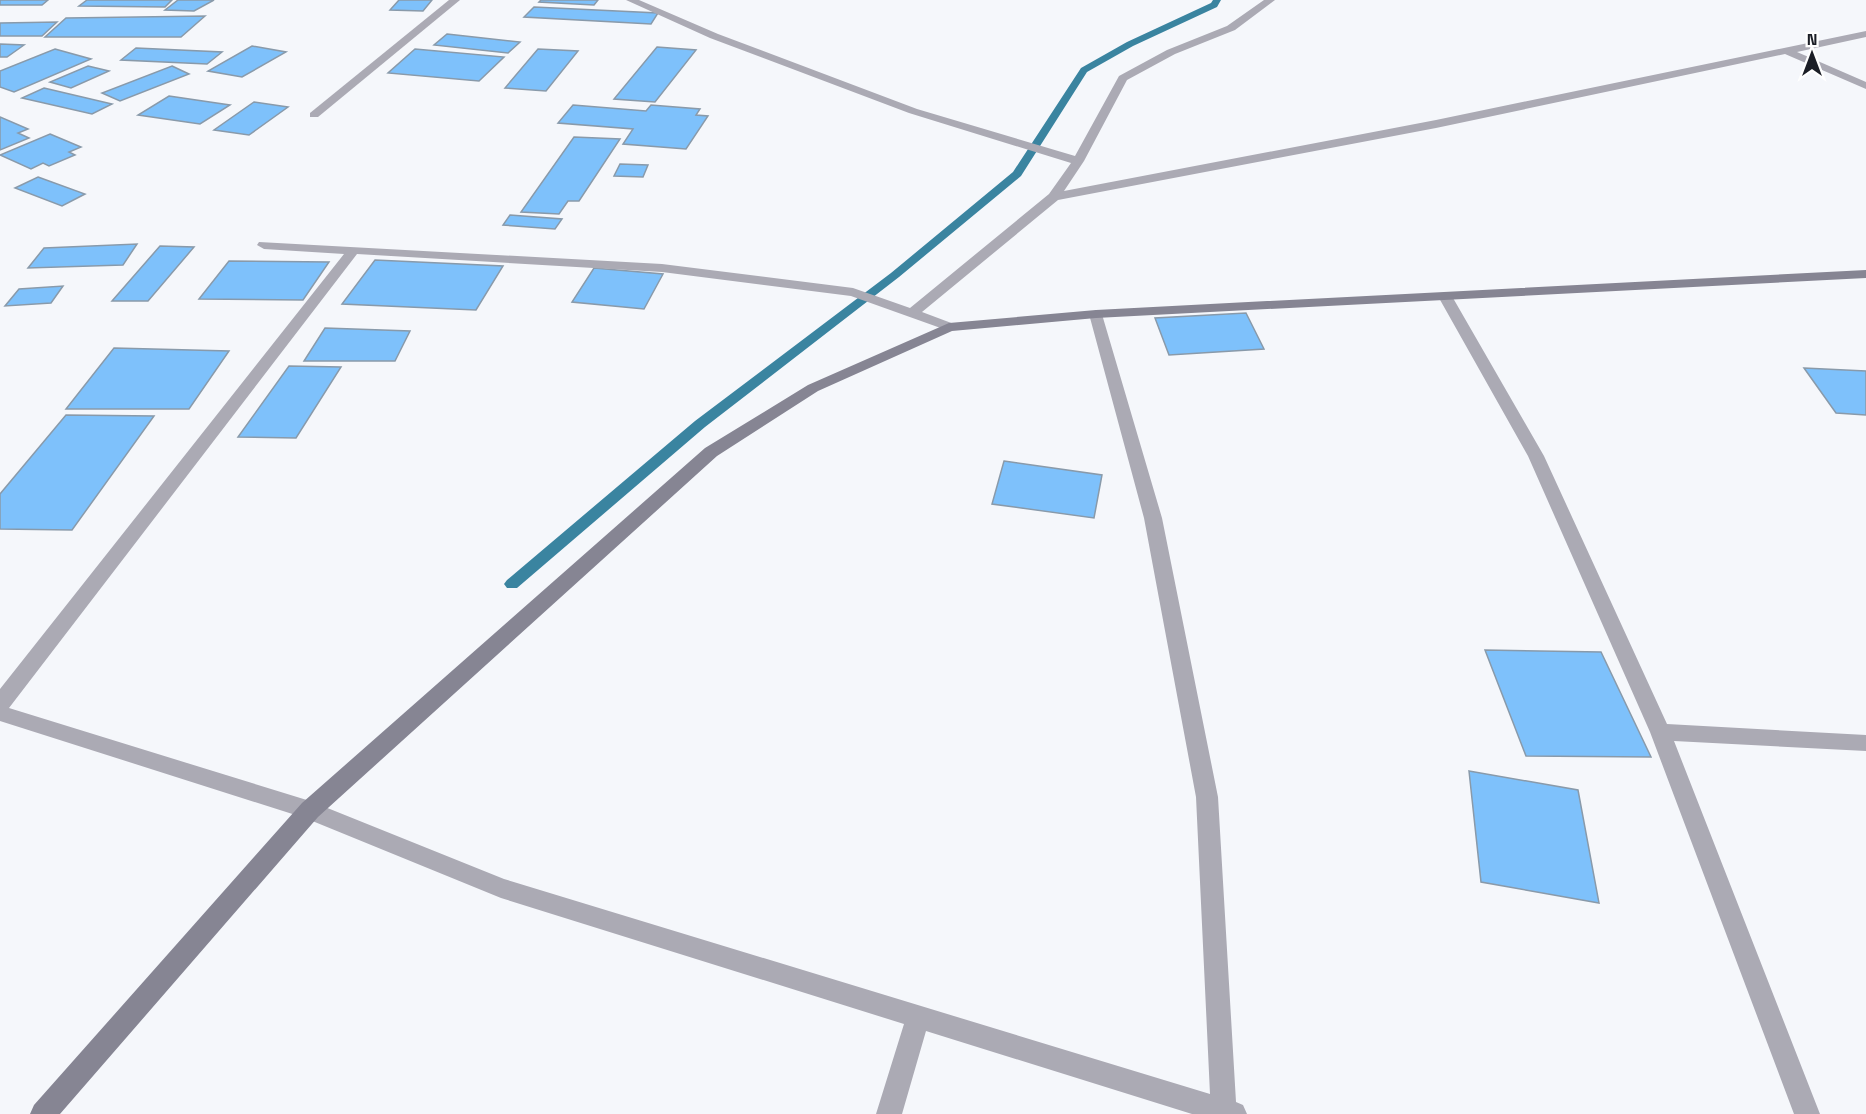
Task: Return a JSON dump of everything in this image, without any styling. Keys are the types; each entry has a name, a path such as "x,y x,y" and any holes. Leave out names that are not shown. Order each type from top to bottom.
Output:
{"main road":[{"path":"43,1114 310,810 711,452 813,388 950,327 1096,314 1446,298 1866,274"}],"street":[{"path":"314,115 455,0"},
{"path":"631,0 714,36 913,111 1078,161"},
{"path":"914,312 1054,197 1078,161 1123,78 1171,52 1231,28 1270,0"},
{"path":"1054,197 1437,124 1866,34"},
{"path":"1790,51 1866,86"},
{"path":"264,245 662,268 853,292 877,303 914,312 950,327"},
{"path":"0,704 353,251"},
{"path":"1446,298 1536,456 1660,732 1807,1114"},
{"path":"0,713 310,810 501,888 1229,1113 1207,797 1153,518 1096,314"},
{"path":"1660,732 1866,743"},
{"path":"889,1114 918,1017"}],"building":[{"path":"0,0 48,0 42,5 0,5"},
{"path":"87,0 172,0 165,7 79,6"},
{"path":"178,0 214,0 194,11 165,10"},
{"path":"399,0 432,0 423,11 390,10"},
{"path":"541,0 598,0 594,5 539,2"},
{"path":"534,7 658,13 651,24 524,17"},
{"path":"205,16 181,37 45,37 66,18"},
{"path":"57,22 42,36 0,36 0,23"},
{"path":"447,34 520,42 508,53 434,45"},
{"path":"0,44 24,45 7,57 0,57"},
{"path":"252,46 286,52 242,77 208,71"},
{"path":"657,47 696,50 655,102 614,99"},
{"path":"136,48 222,52 207,64 121,60"},
{"path":"55,49 91,59 14,92 0,87 0,71"},
{"path":"415,49 504,57 479,81 388,73"},
{"path":"538,49 578,51 546,91 505,88"},
{"path":"88,66 109,71 71,88 50,82"},
{"path":"172,66 189,74 120,101 102,93"},
{"path":"44,88 112,104 92,114 22,98"},
{"path":"169,96 230,105 200,124 138,115"},
{"path":"254,102 288,107 249,135 214,130"},
{"path":"573,105 646,111 651,105 700,109 696,115 708,116 686,149 623,144 633,129 558,123"},
{"path":"0,117 28,129 18,133 29,138 0,150"},
{"path":"50,134 81,147 69,152 75,155 49,166 43,163 31,169 0,155"},
{"path":"574,137 620,139 579,201 568,201 559,214 521,212"},
{"path":"620,164 648,165 643,177 614,176"},
{"path":"38,177 85,194 62,206 15,188"},
{"path":"510,215 562,219 555,229 503,225"},
{"path":"137,244 123,265 28,268 44,248"},
{"path":"160,246 194,247 148,301 112,301"},
{"path":"375,260 503,266 476,310 342,304"},
{"path":"229,261 329,262 303,300 199,299"},
{"path":"594,268 663,274 644,309 572,302"},
{"path":"63,286 51,303 5,306 19,289"},
{"path":"1246,313 1264,349 1169,355 1155,318"},
{"path":"325,328 410,331 395,361 304,361"},
{"path":"114,348 229,351 189,409 66,409"},
{"path":"289,366 341,367 296,438 238,437"},
{"path":"1804,368 1866,371 1866,415 1836,413"},
{"path":"66,415 154,416 72,530 0,529 0,494"},
{"path":"1004,461 1102,475 1094,518 992,504"},
{"path":"1485,650 1601,652 1651,757 1526,756"},
{"path":"1469,771 1578,790 1599,903 1481,882"}],"waterway":[{"path":"512,584 700,424 895,275 1017,174 1084,70 1130,44 1214,5 1217,0"}]}
